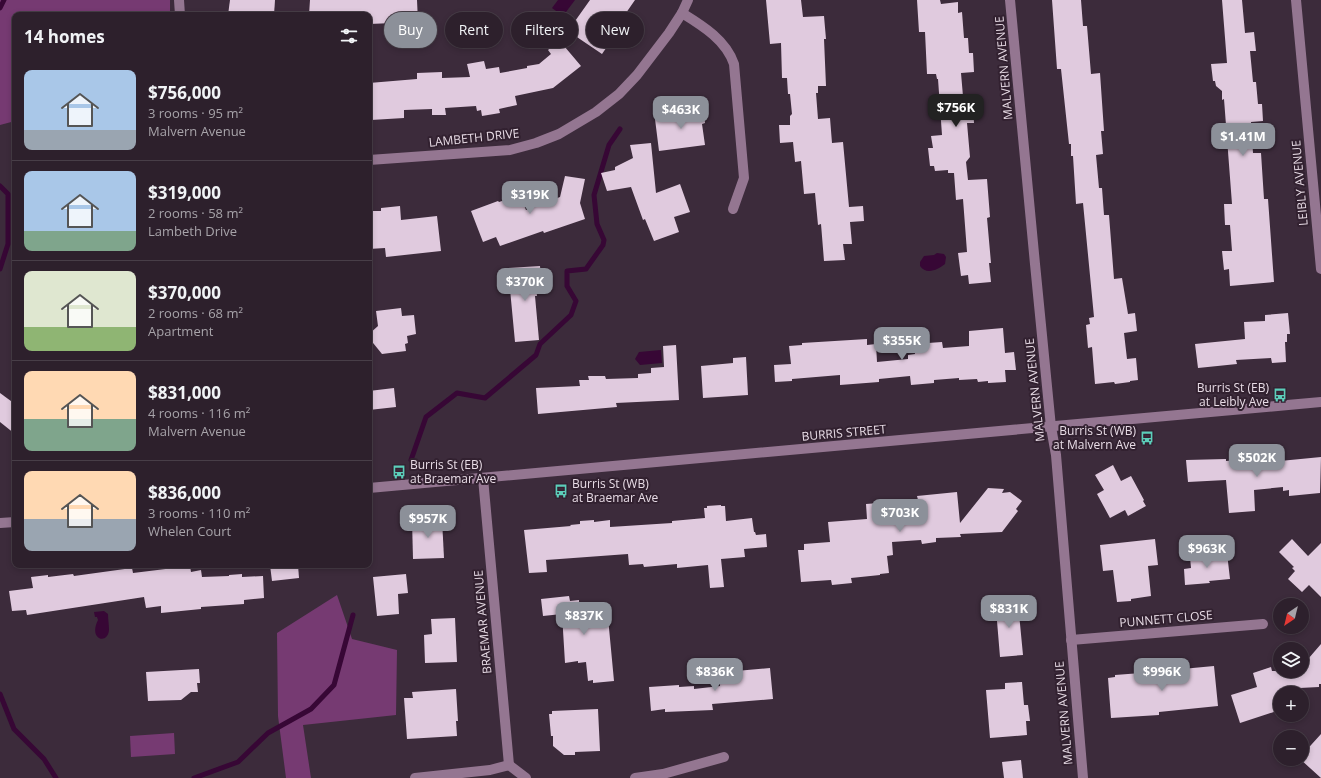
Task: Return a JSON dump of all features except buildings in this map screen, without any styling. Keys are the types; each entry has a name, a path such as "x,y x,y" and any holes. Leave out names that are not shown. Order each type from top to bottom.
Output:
{"street":[{"path":"180,0 180,12"},
{"name":"LAMBETH DRIVE","path":"372,160 510,150 536,143 559,134 596,112 619,94 646,63 669,33 682,13 688,0"},
{"name":"MALVERN AVENUE","path":"1010,0 1051,427 1056,455 1083,778"},
{"name":"LEIBLY AVENUE","path":"1296,0 1321,269"},
{"path":"682,13 697,22 720,41 728,49 734,64 744,178 733,209"},
{"name":"BURRIS STREET","path":"372,488 1321,402"},
{"name":"BRAEMAR AVENUE","path":"483,478 509,765"},
{"path":"0,523 12,522"},
{"name":"PUNNETT CLOSE","path":"1071,640 1263,624"},
{"path":"635,778 663,774 724,757"},
{"path":"414,778 490,770 509,765 526,778"}],"shaded area":[{"path":"0,0 170,0 170,12 12,12 12,122 0,125"},
{"path":"558,0 575,0 566,12 558,12 552,8"},
{"path":"937,253 944,254 946,257 945,264 932,271 925,270 920,266 920,262 924,256 934,255"},
{"path":"661,350 662,363 640,365 635,359 639,352"},
{"path":"337,595 352,639 397,650 396,715 303,725 311,778 286,778 278,716 277,633"},
{"path":"104,611 108,614 109,630 108,635 102,639 97,636 95,632 98,620 97,617 95,617 94,612"},
{"path":"174,733 175,754 131,757 130,736"}],"waterway":[{"path":"0,8 4,0"},
{"path":"411,460 426,417 457,393 485,398 536,355 540,344 571,315 576,301 567,286 567,271 586,269 603,245 604,240 597,224 594,195 609,145 620,129"},
{"path":"0,186 8,194 8,244 0,269"},
{"path":"194,778 238,762 268,733 311,709 334,685 353,615"},
{"path":"0,694 14,729 44,759 56,778"}],"place":[{"name":"Burris St (EB) at Leibly Ave","path":"1280,395"},
{"name":"Burris St (WB) at Malvern Ave","path":"1147,438"},
{"name":"Burris St (EB) at Braemar Ave","path":"399,472"},
{"name":"Burris St (WB) at Braemar Ave","path":"561,491"}]}
